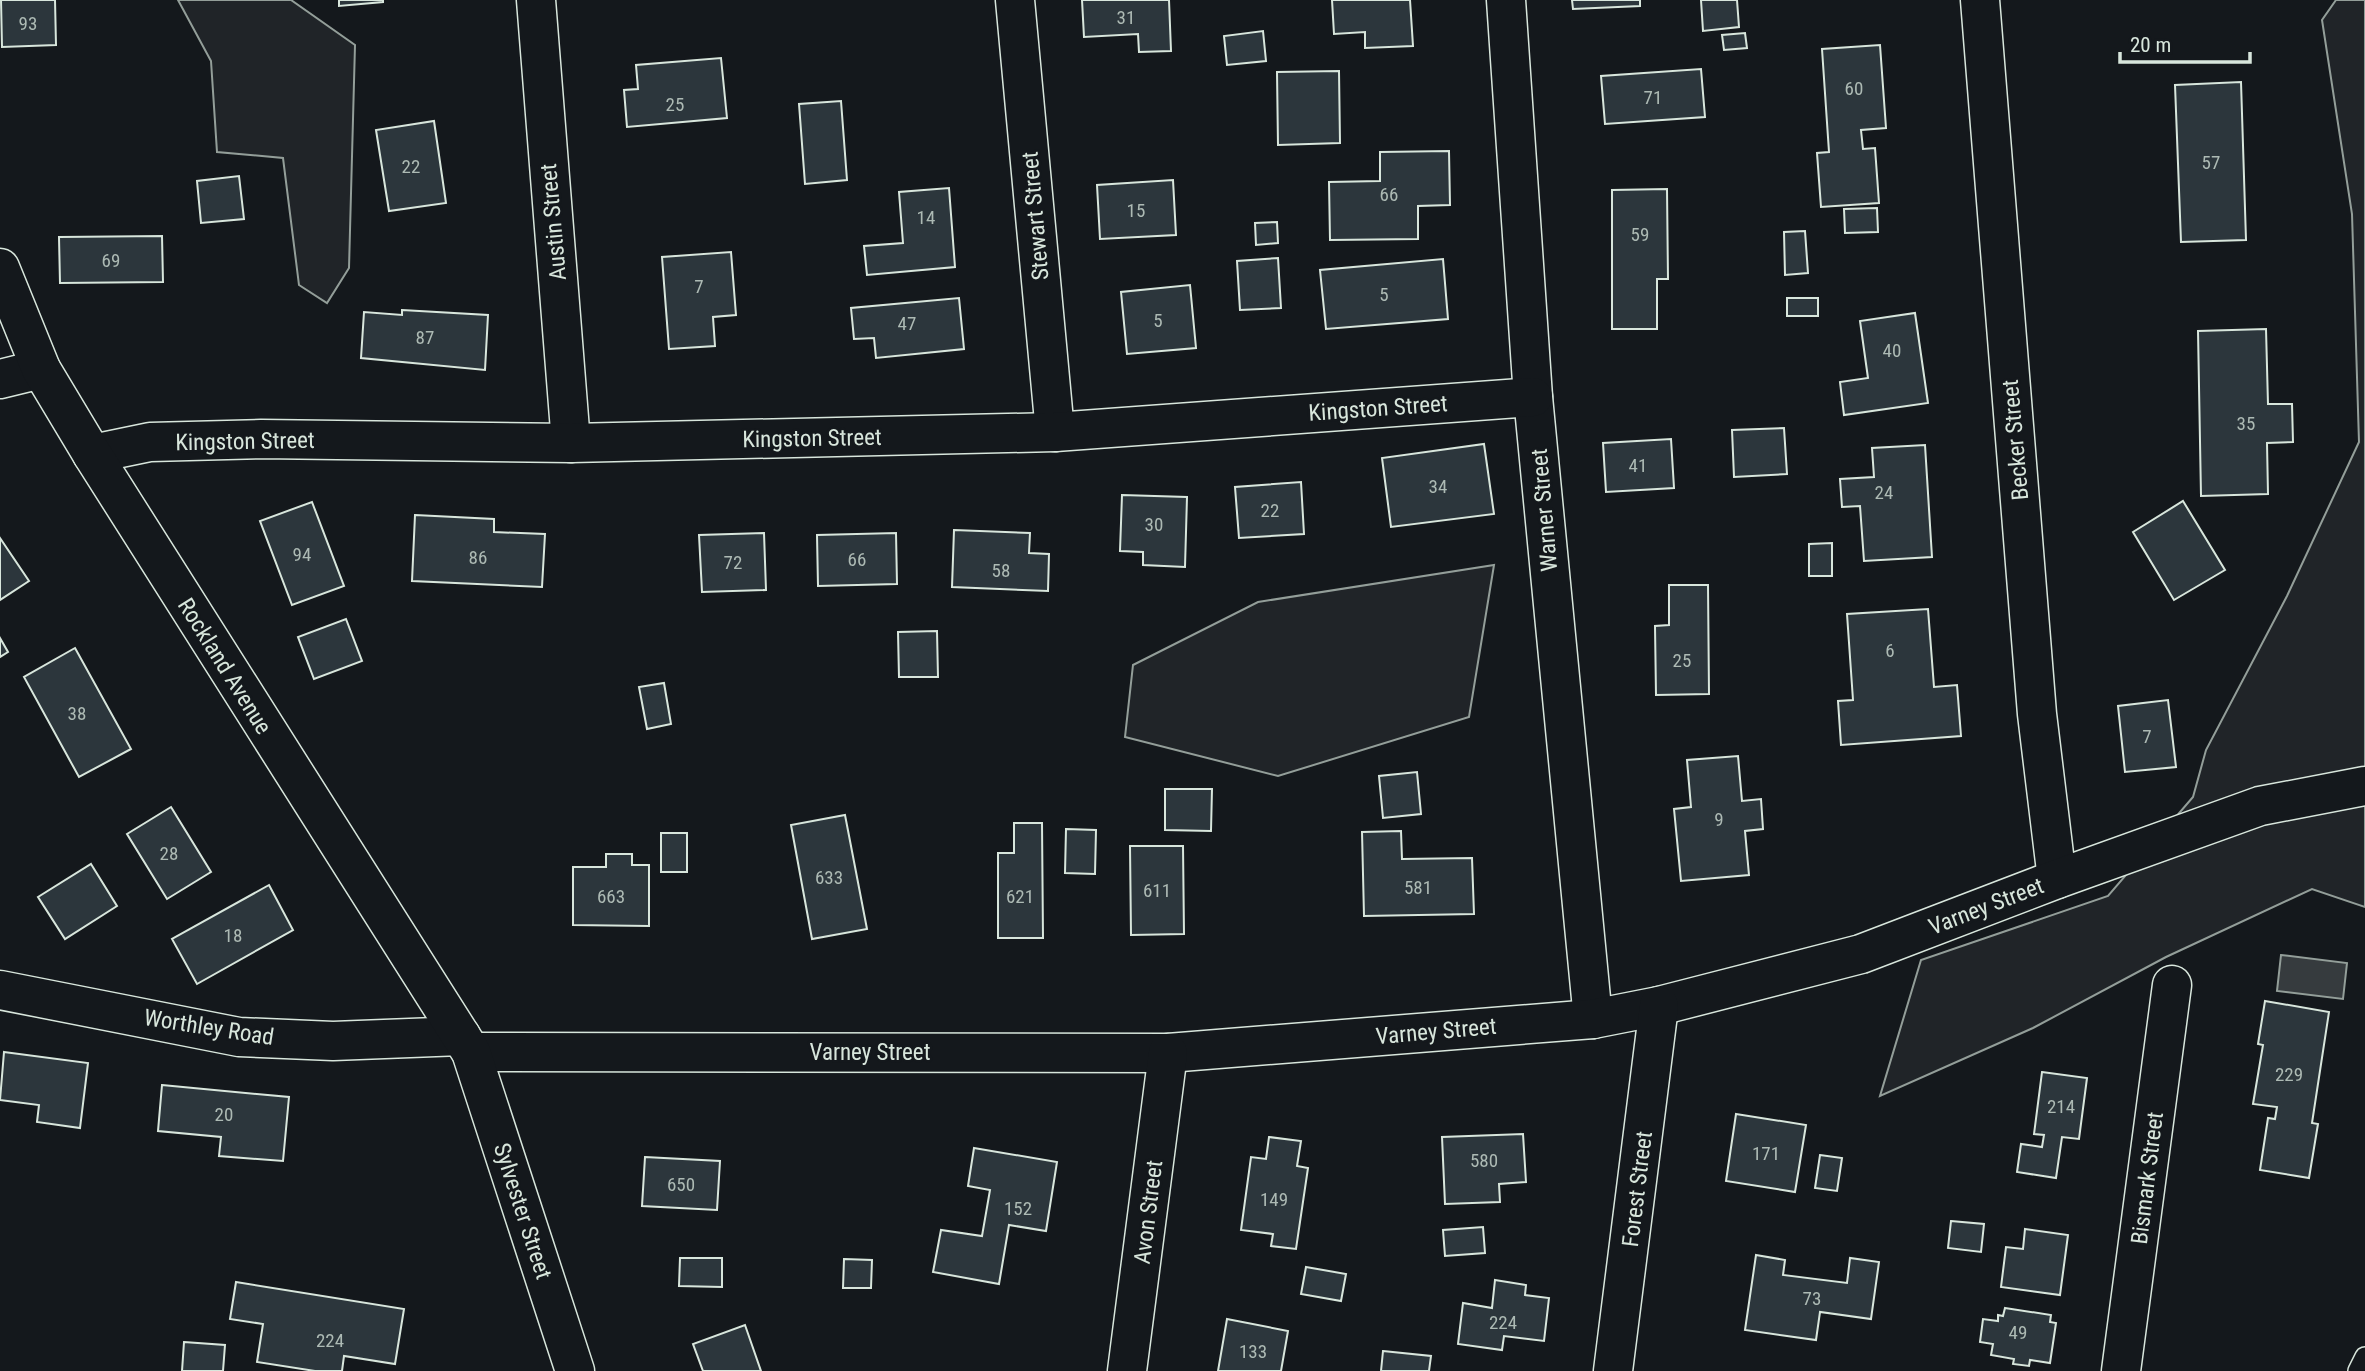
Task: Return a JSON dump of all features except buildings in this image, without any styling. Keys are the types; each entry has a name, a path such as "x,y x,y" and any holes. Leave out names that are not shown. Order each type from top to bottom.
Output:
{"street":[{"name":"Austin Street","path":"536,0 571,443"},
{"name":"Stewart Street","path":"1015,0 1055,432"},
{"name":"Warner Street","path":"1506,0 1533,397 1593,1019"},
{"name":"Becker Street","path":"1980,0 2036,700 2057,879"},
{"name":"Rockland Avenue","path":"0,268 41,369 92,454 466,1044"},
{"path":"0,379 41,369"},
{"name":"Kingston Street","path":"92,454 150,442 261,439 571,443 1055,432 1533,397"},
{"name":"Varney Street","path":"466,1044 1168,1053 1593,1019 1659,1006 1861,954 2057,879 2260,806 2365,786"},
{"name":"Bismark Street","path":"2121,1371 2172,985"},
{"name":"Worthley Road","path":"0,990 239,1037 466,1044"},
{"name":"Forest Street","path":"1614,1371 1659,1006"},
{"name":"Sylvester Street","path":"466,1044 575,1371"},
{"name":"Avon Street","path":"1127,1371 1168,1053"}],"lane":[{"path":"2358,1371 2365,1357"}],"shaded area":[{"path":"178,0 291,0 355,45 349,268 327,303 299,285 283,158 217,152 211,61"},
{"path":"2336,0 2365,0 2365,907 2312,889 2166,957 2033,1028 1880,1096 1921,960 2108,896 2193,797 2206,750 2287,596 2359,442 2352,214 2322,20"},
{"path":"1494,565 1469,717 1278,776 1125,737 1133,665 1258,602"},
{"path":"2281,955 2347,963 2343,999 2277,991"}]}
